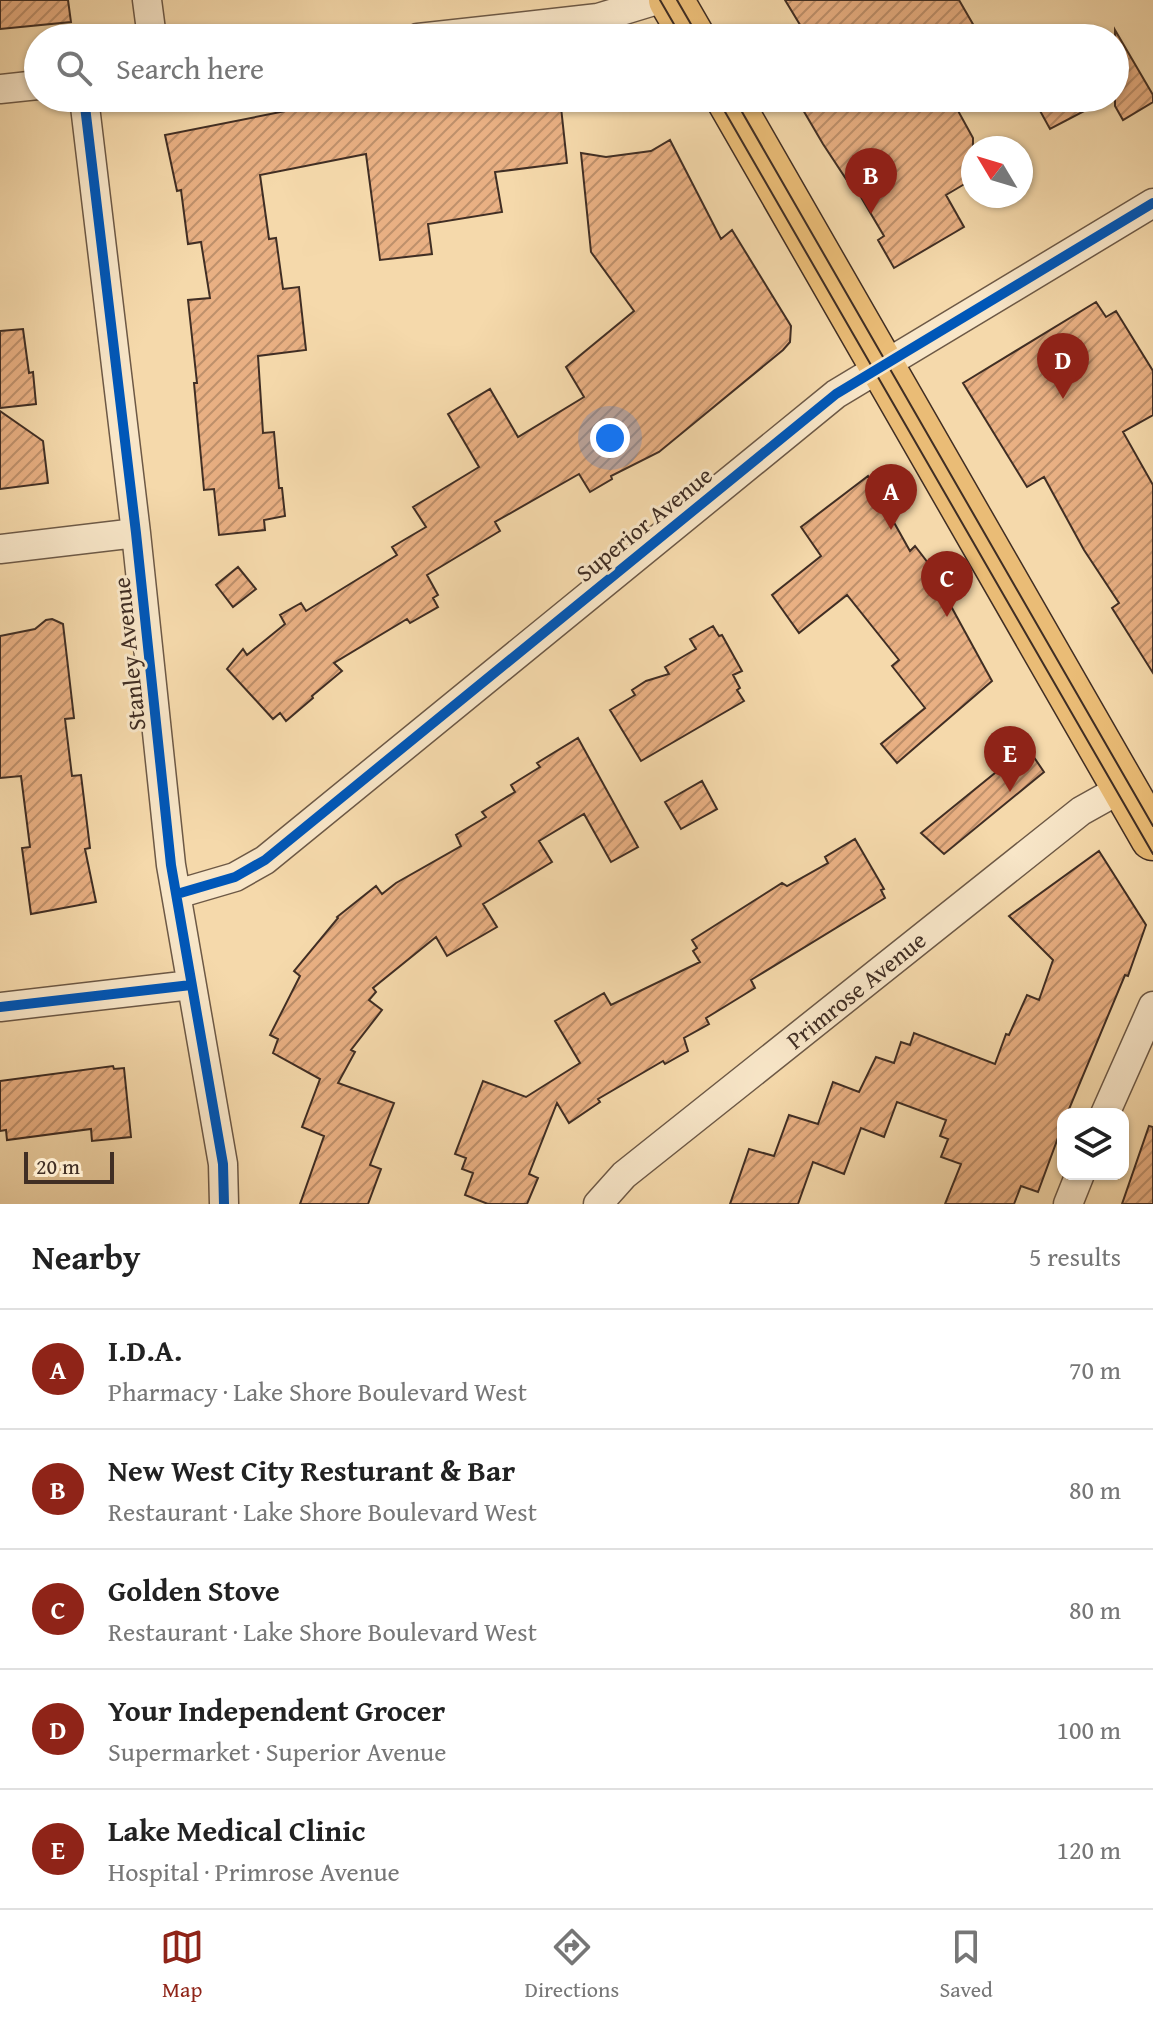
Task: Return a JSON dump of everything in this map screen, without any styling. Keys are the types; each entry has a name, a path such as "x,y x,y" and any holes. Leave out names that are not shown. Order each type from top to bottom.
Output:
{"main road":[{"path":"671,0 685,24"},
{"path":"736,112 1153,838"}],"street":[{"path":"147,0 150,24"},
{"path":"544,24 598,18 657,0"},
{"path":"0,89 24,86"},
{"name":"Stanley Avenue","path":"86,112 177,894 223,1164 224,1204"},
{"name":"Superior Avenue","path":"177,894 235,877 265,860 836,394 1153,203"},
{"path":"0,549 136,533"},
{"name":"Primrose Avenue","path":"598,1204 624,1175 959,907 1081,811 1124,787"},
{"path":"0,1007 191,985"},
{"path":"1108,1108 1153,1006"},
{"path":"1068,1204 1078,1180"}],"building":[{"path":"0,0 68,0 71,22 24,24 24,27 0,29"},
{"path":"785,0 959,0 973,24 800,24"},
{"path":"1129,54 1153,95 1153,102 1123,120 1118,112 1129,112"},
{"path":"281,112 562,112 567,163 495,172 502,212 428,224 432,254 380,260 366,154 260,175 269,239 276,238 283,289 299,287 306,350 258,356 263,433 274,432 285,516 264,520 265,530 219,535 214,489 204,490 188,300 210,298 201,242 188,244 181,190 177,191 165,135"},
{"path":"804,112 959,112 972,136 961,136 961,186 946,195 964,227 894,268 878,240 884,236 855,187 852,188"},
{"path":"1041,112 1082,112 1050,129"},
{"path":"670,140 721,239 732,230 791,326 790,342 659,452 611,476 612,479 590,492 579,474 495,522 500,531 427,575 438,595 433,598 438,607 410,623 407,619 334,663 342,671 313,698 286,721 280,713 273,719 227,669 243,649 247,655 285,624 280,615 301,603 306,611 397,555 392,547 426,527 413,507 479,467 448,414 490,389 518,437 584,397 566,367 634,311 591,252 581,153 606,157 651,151"},
{"path":"1096,302 1106,317 1116,311 1153,371 1153,415 1123,432 1153,485 1153,673 1112,608 1119,603 1084,550 1044,477 1027,487 963,383"},
{"path":"23,329 29,373 33,372 36,404 0,408 0,331"},
{"path":"0,411 43,441 48,483 0,489"},
{"path":"868,476 910,551 915,546 938,576 935,577 992,681 897,763 881,744 925,708 892,666 899,660 847,595 799,633 772,595 821,556 801,527"},
{"path":"238,567 256,589 233,607 216,585"},
{"path":"52,619 63,624 74,718 65,719 72,776 81,775 90,848 85,849 96,902 31,914 22,848 30,847 21,776 0,778 0,636 35,629"},
{"path":"713,626 719,636 722,635 742,671 733,675 744,701 641,761 610,710 635,695 632,690 646,681 669,674 665,667 696,649 690,639"},
{"path":"578,738 638,847 611,862 584,814 539,841 552,862 483,904 497,927 447,956 436,937 373,988 376,992 369,1000 382,1010 351,1050 355,1052 338,1083 394,1103 370,1165 381,1169 368,1204 300,1204 324,1136 302,1127 320,1079 273,1053 278,1039 270,1035 300,976 294,971 337,917 376,886 382,894 461,846 456,835 486,817 482,812 515,792 511,785 540,767 537,763"},
{"path":"1027,747 1044,772 944,854 921,833"},
{"path":"702,781 717,809 681,829 665,802"},
{"path":"855,839 884,889 881,890 885,898 751,980 755,988 706,1018 709,1024 684,1038 688,1051 665,1064 663,1061 598,1099 600,1102 569,1123 557,1103 529,1174 538,1178 527,1204 488,1204 465,1195 473,1173 462,1169 466,1158 455,1154 483,1081 526,1097 580,1063 555,1021 604,993 611,1005 700,962 693,951 697,948 692,940 782,883 787,886 828,863 825,857"},
{"path":"1099,851 1146,925 1128,976 1125,975 1070,1108 1057,1108 1057,1140 1038,1192 1021,1186 1014,1204 945,1204 961,1164 941,1157 948,1139 940,1136 946,1120 897,1102 884,1137 861,1128 844,1174 813,1162 798,1204 730,1204 749,1149 774,1156 789,1115 818,1124 833,1082 859,1092 876,1057 894,1063 901,1042 910,1045 914,1033 995,1064 1006,1034 1009,1035 1027,995 1039,1000 1053,960 1009,916"},
{"path":"113,1066 114,1069 124,1068 131,1137 92,1141 91,1129 7,1140 6,1130 0,1131 0,1081"},
{"path":"1149,1126 1153,1127 1153,1204 1122,1204"}],"tram line":[{"path":"660,0 674,24"},
{"path":"677,0 691,24"},
{"path":"725,112 1153,854"},
{"path":"742,112 1153,826"}],"cycle path":[{"path":"86,112 136,533 171,865 223,1164 224,1204"},
{"path":"177,894 235,877 265,860 836,394 1153,203"},
{"path":"0,1007 191,985"}],"place":[{"name":"New West City Resturant & Bar","path":"871,214"},
{"name":"Your Independent Grocer","path":"1063,399"},
{"name":"I.D.A.","path":"891,530"},
{"name":"Golden Stove","path":"947,617"},
{"name":"Lake Medical Clinic","path":"1010,792"}]}
